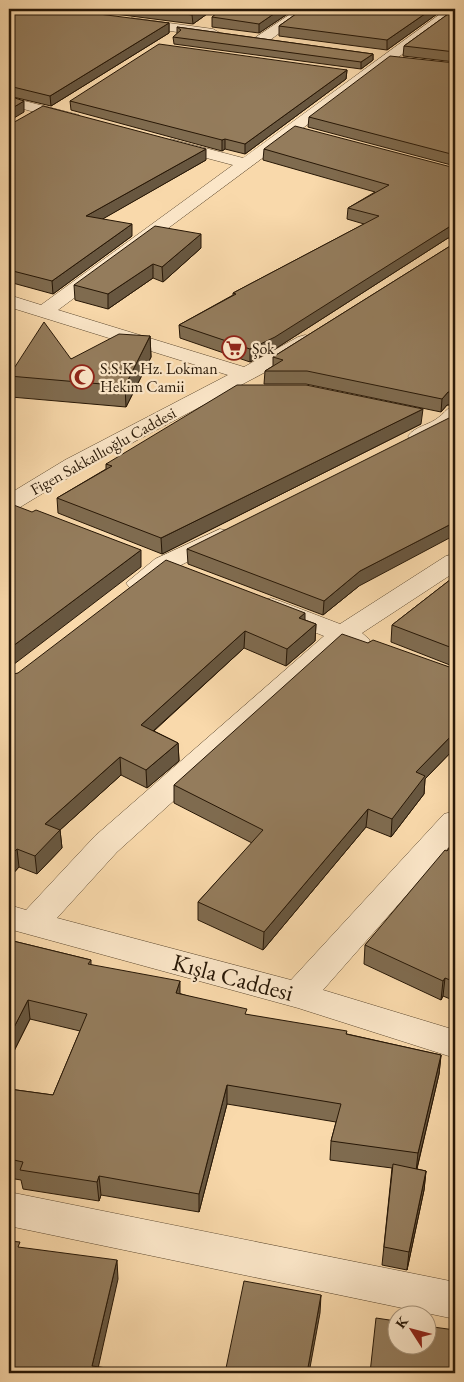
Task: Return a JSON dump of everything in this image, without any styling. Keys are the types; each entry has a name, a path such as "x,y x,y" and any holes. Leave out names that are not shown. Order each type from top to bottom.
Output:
{"street":[{"path":"280,42 257,39 306,9"},
{"path":"43,312 365,76 383,57 455,9"},
{"path":"119,20 224,35"},
{"path":"164,43 210,20"},
{"path":"383,57 407,62"},
{"path":"345,73 365,76"},
{"path":"9,101 92,123"},
{"path":"25,119 69,103"},
{"path":"291,129 310,134"},
{"path":"158,140 244,163"},
{"path":"9,301 245,374"},
{"name":"Figen Sakkallıoğlu Caddesi","path":"9,504 73,465 283,355 322,330"},
{"path":"211,392 259,392"},
{"path":"419,415 452,419"},
{"path":"402,444 452,419"},
{"path":"9,504 36,515"},
{"path":"125,594 164,564 244,524"},
{"path":"137,554 191,575"},
{"path":"21,920 342,634 455,561"},
{"path":"253,599 377,648"},
{"path":"298,995 455,821"},
{"name":"Kışla Caddesi","path":"21,920 298,995 455,1044"},
{"path":"9,1209 455,1301"}],"building":[{"path":"15,9 60,9 169,23 50,96 9,86 9,12"},
{"path":"147,9 201,9 192,15"},
{"path":"222,9 281,9 259,24 212,17"},
{"path":"303,9 432,9 387,40 279,26"},
{"path":"455,9 455,52 404,46"},
{"path":"177,27 373,54 361,62 173,37 181,30"},
{"path":"159,44 347,70 245,144 222,140 70,101"},
{"path":"390,56 455,63 455,155 309,117"},
{"path":"9,96 24,101 9,110"},
{"path":"43,106 206,149 86,216 132,224 52,281 9,270 9,125"},
{"path":"295,126 455,168 455,226 449,227 275,337 250,349 179,325 236,294 233,293 379,216 348,208 389,185 264,149"},
{"path":"155,226 201,234 162,267 153,264 108,294 74,285"},
{"path":"455,243 455,391 448,392 442,399 307,371 265,371 283,360 273,357"},
{"path":"44,322 71,359 119,334 150,336 125,386 9,376"},
{"path":"237,385 306,385 423,409 161,538 57,498 112,466 106,464"},
{"path":"451,417 455,418 455,522 360,571 324,601 187,549"},
{"path":"11,504 32,512 36,510 141,550 9,649 9,506"},
{"path":"166,560 305,613 299,618 316,624 287,649 245,631 141,725 178,743 146,770 120,757 45,824 60,830 35,856 17,849 9,857 9,675 18,673"},
{"path":"455,576 455,649 392,625"},
{"path":"342,634 368,643 373,640 455,669 455,732 416,772 425,776 392,819 368,809 264,932 198,902 263,830 174,785"},
{"path":"455,840 455,982 445,978 443,981 365,945"},
{"path":"9,940 91,960 88,964 180,981 176,993 247,1009 245,1014 347,1031 346,1034 441,1055 418,1153 331,1141 341,1104 227,1085 199,1194 99,1176 97,1182 20,1170 23,1162 9,1159 9,1089 53,1095 87,1014 28,1000 9,1037"},
{"path":"393,1164 426,1171 409,1252 384,1247"},
{"path":"9,1241 20,1242 18,1247 117,1260 92,1366 144,1373 9,1373"},
{"path":"244,1281 321,1295 307,1373 225,1373"},
{"path":"376,1318 386,1320 386,1354 436,1354 436,1327 455,1330 455,1373 370,1373"}],"place":[{"name":"Şok","path":"234,348"},
{"name":"S.S.K. Hz. Lokman Hekim Camii","path":"82,377"}]}
